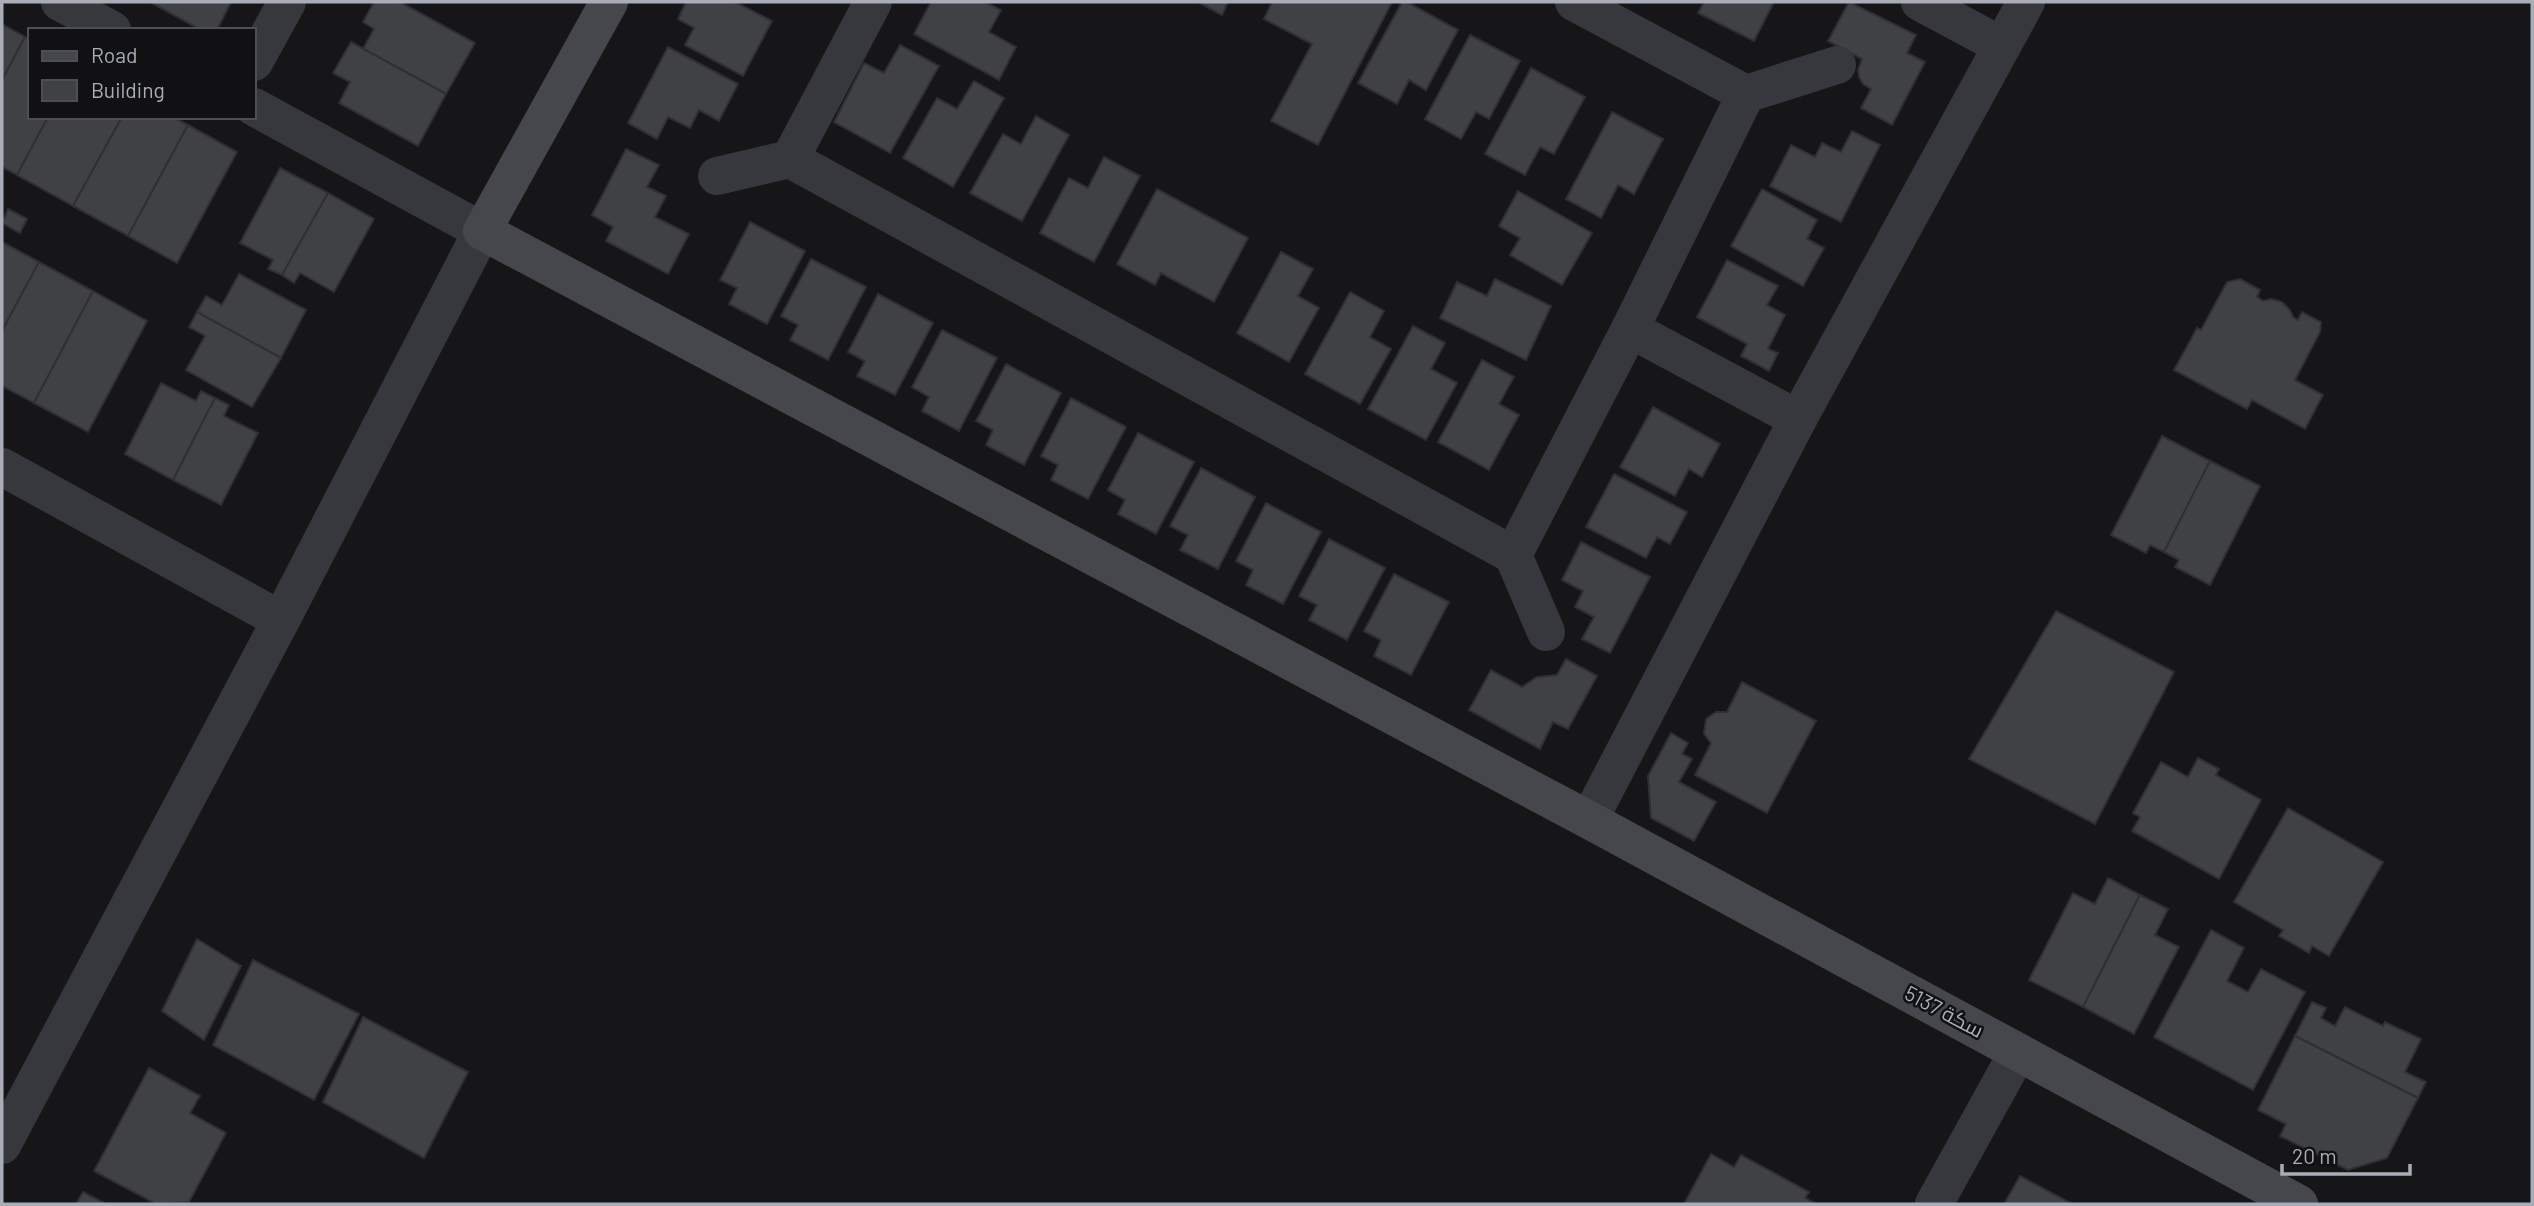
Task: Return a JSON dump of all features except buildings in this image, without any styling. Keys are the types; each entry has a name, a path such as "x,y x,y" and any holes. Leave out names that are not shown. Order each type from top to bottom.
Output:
{"street":[{"path":"61,2 108,28"},
{"path":"256,58 287,2"},
{"path":"2,1145 281,620 482,231 610,2"},
{"path":"790,159 873,2"},
{"path":"1574,2 1746,94 1837,65"},
{"path":"1920,2 2001,46"},
{"path":"1589,820 1798,419 2026,2"},
{"path":"1513,555 1630,329 1746,94"},
{"path":"256,108 482,231"},
{"path":"717,176 790,159 1513,555 1546,632"},
{"name":"سكة 5137","path":"482,231 1589,820 2299,1204"},
{"path":"1630,329 1798,419"},
{"path":"2,467 281,620"},
{"path":"1934,1204 2018,1052"}]}
